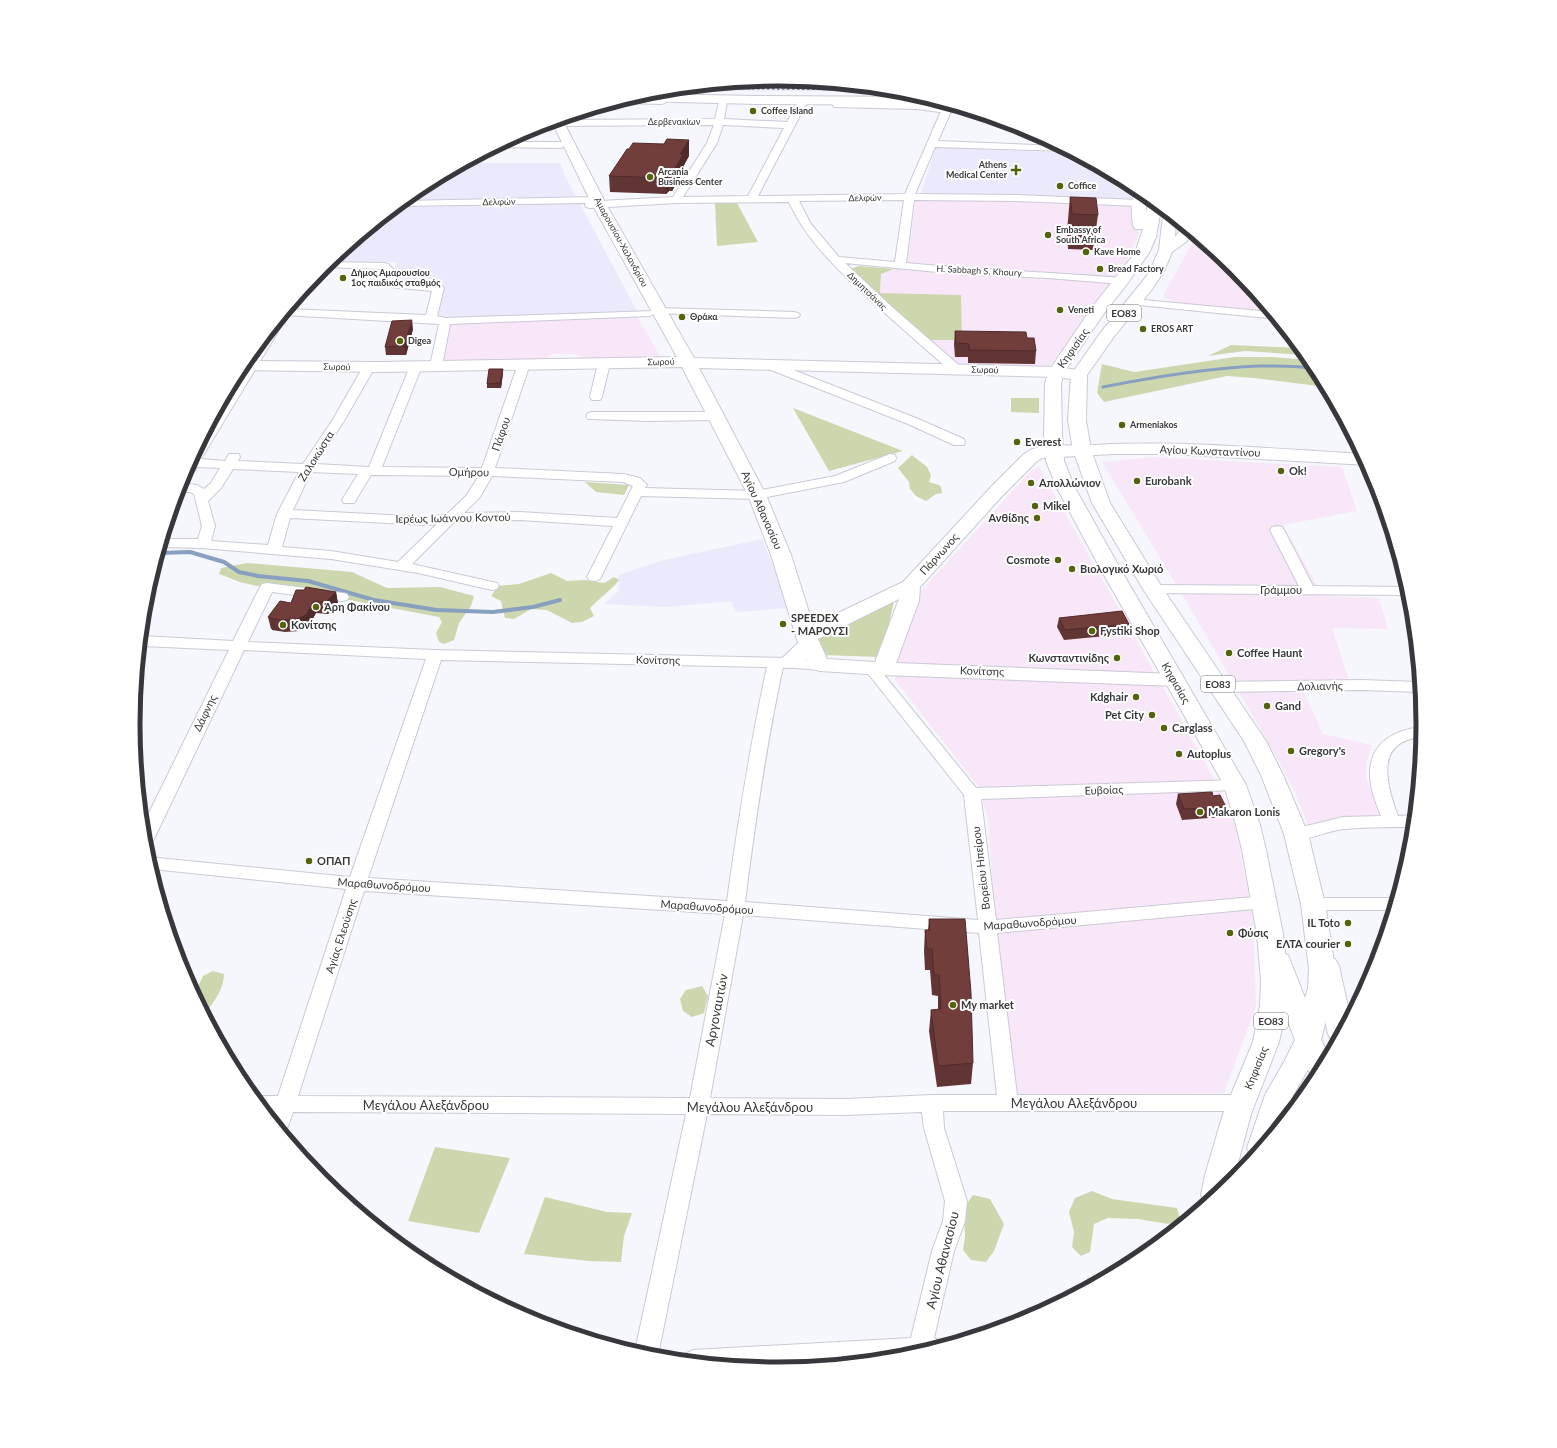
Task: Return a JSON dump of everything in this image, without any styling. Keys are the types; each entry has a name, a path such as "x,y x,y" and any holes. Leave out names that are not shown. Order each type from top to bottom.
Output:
{"main road":[{"path":"682,93 884,95"},
{"path":"656,98 737,100 915,101"},
{"path":"647,100 937,106"},
{"name":"Αμαρουσίου-Χαλανδρίου","path":"556,126 561,145 655,312 686,362"},
{"name":"Αμαρουσίου-Χαλανδρίου","path":"557,126 594,202"},
{"path":"1140,199 1140,236 1145,246"},
{"name":"Κηφισίας","path":"1154,209 1145,246 1122,281 1099,309 1056,372 1053,384 1054,451 1058,471 1075,507 1235,785 1248,825 1265,902 1270,934 1274,980 1270,1024 1262,1054 1241,1103 1219,1175 1217,1187"},
{"name":"Κηφισίας","path":"1169,220 1166,250 1157,271 1148,285 1107,335 1079,375 1077,420 1082,450 1101,503 1153,589 1255,741 1272,775 1296,834 1313,904 1318,933 1322,969 1320,988 1308,1040 1296,1066 1279,1095 1264,1136"},
{"path":"1166,250 1181,239 1185,233"},
{"name":"Σωρού","path":"251,366 369,367 686,362 770,364 809,372 957,370 1056,372 1079,375"},
{"name":"Αγίου Αθανασίου","path":"686,362 757,495 782,555 808,640 820,665"},
{"name":"Αγίου Κωνσταντίνου","path":"1054,451 1113,449 1261,452 1359,460"},
{"name":"Πάρνωνος","path":"782,663 801,653 808,640 910,586 964,526 1030,458 1038,453 1054,451"},
{"path":"877,668 909,601 910,586"},
{"name":"Κονίτσης","path":"820,665 1174,680"},
{"path":"1318,933 1339,1027"},
{"path":"1270,934 1296,1012 1319,1063"}],"street":[{"path":"676,200 712,143 719,122 723,102"},
{"path":"751,199 801,104"},
{"path":"900,266 909,197 948,109"},
{"name":"Δερβενακίων","path":"568,122 719,122 790,125"},
{"path":"932,144 1053,149"},
{"path":"512,145 561,145"},
{"name":"Δελφών","path":"410,204 909,197 1137,197"},
{"name":"Δημητσάνας","path":"793,199 806,224 837,261 888,310 957,370"},
{"name":"H. Sabbagh S. Khoury","path":"837,261 844,260 900,266 1122,281"},
{"path":"335,265 384,266 388,269 380,276 380,279 384,284 438,288 431,319"},
{"path":"1148,285 1158,296 1173,306"},
{"path":"1133,302 1268,315"},
{"path":"291,312 431,319 445,321 655,312 794,315"},
{"path":"436,366 445,321"},
{"path":"596,397 604,363"},
{"name":"Πάφου","path":"402,566 451,517 476,495 488,472 524,364"},
{"path":"349,500 373,468 416,366"},
{"name":"Ζαλοκώστα","path":"274,549 284,514 309,463 338,421 369,367"},
{"path":"809,372 876,407 959,442"},
{"path":"592,416 715,416"},
{"name":"Ομήρου","path":"199,458 309,463 373,468 623,478 638,482 640,485 638,492"},
{"path":"594,577 620,522 638,492 757,495 839,479 890,458"},
{"path":"202,499 216,484 232,460"},
{"path":"186,488 196,489 200,492 209,527 208,535 202,544"},
{"name":"Ιερέως Ιωάννου Κοντού","path":"284,514 416,520 436,520 451,517 544,517 620,522"},
{"path":"1277,530 1308,590"},
{"path":"167,543 274,549 331,555 402,566 492,586"},
{"name":"Δάφνης","path":"150,829 267,587 342,597"},
{"name":"Γράμμου","path":"1153,589 1402,591"},
{"name":"Κονίτσης","path":"146,641 435,655 820,665"},
{"name":"Αγίας Ελεούσης","path":"280,1121 435,655"},
{"name":"Αργοναυτών","path":"647,1348 698,1107 736,908 749,802 761,732 782,663"},
{"path":"877,668 972,794"},
{"name":"Δολιανής","path":"1220,687 1362,685 1415,687"},
{"path":"1392,822 1382,795 1377,774 1377,765 1382,753 1397,738 1416,733"},
{"name":"Ευβοίας","path":"972,794 1235,785"},
{"name":"Βορείου Ηπείρου","path":"972,794 989,927 1008,1103"},
{"path":"1296,834 1310,832 1343,823 1409,821"},
{"name":"Μαραθωνοδρόμου","path":"156,864 358,884 736,908 989,927 1265,902"},
{"path":"1313,904 1390,904"},
{"name":"Μεγάλου Αλεξάνδρου","path":"266,1104 845,1107 932,1103 1241,1103"},
{"name":"Αγίου Αθανασίου","path":"927,1344 943,1251 954,1221 956,1201 934,1128 932,1103"},
{"path":"721,1359 907,1349"}],"shaded area":[{"path":"778,86 820,87 866,92 702,90 737,87"},
{"name":"Athens Medical Center","path":"936,147 1062,153 1098,171 1136,196 1136,198 1133,200 922,195 921,193"},
{"path":"475,163 560,163 565,176 637,311 461,319 436,318 445,286 394,284 390,277 397,262 339,262 390,218 424,194"},
{"path":"989,199 1125,205 1131,206 1133,209 1139,233 1126,263 1111,286 1050,365 1040,368 954,364 880,293 881,274 907,264 916,200"},
{"path":"1194,240 1230,273 1267,313 1176,304 1163,296"},
{"path":"637,316 660,356 586,359 574,354 552,354 545,359 442,361 451,322"},
{"path":"1154,457 1342,467 1357,511 1283,525 1323,596 1379,598 1388,629 1332,628 1349,680 1299,681 1323,734 1372,745 1366,763 1366,777 1381,818 1308,825 1295,792 1275,754 1185,599 1102,462"},
{"path":"1039,467 1207,766 1233,816 1253,917 1256,1006 1224,1093 1014,1094 996,934 988,818 978,786 895,680 898,660 918,594 1032,470"},
{"path":"762,539 790,608 736,612 731,601 666,607 604,604 619,590 618,575 664,560"}],"green space":[{"path":"715,203 737,203 758,242 717,246"},
{"path":"859,266 894,269 881,274 880,293 961,295 962,340 926,340 850,269"},
{"path":"1231,345 1293,348 1298,354 1245,351 1208,356"},
{"path":"1235,357 1272,357 1301,359 1319,386 1227,376 1104,402 1097,393 1102,364 1134,372"},
{"path":"1011,398 1039,398 1039,413 1011,412"},
{"path":"793,408 903,451 829,471"},
{"path":"912,455 927,467 931,475 929,482 939,485 942,493 936,494 926,501 916,496 910,489 909,482 898,468"},
{"path":"585,482 629,485 624,495 596,492"},
{"path":"247,563 352,572 387,588 440,587 474,596 471,606 459,623 454,640 444,644 439,642 436,633 442,622 439,617 338,598 302,597 293,585 257,586 240,582 219,574 221,568"},
{"path":"551,573 567,581 584,580 604,583 614,577 619,580 590,608 594,616 582,622 572,623 547,610 531,609 514,619 505,618 501,601 491,596 498,586 519,584"},
{"path":"894,602 881,657 822,655 816,638"},
{"path":"213,971 224,974 224,980 218,995 208,1009 198,987 203,976"},
{"path":"702,986 708,996 704,1013 692,1017 683,1011 680,999 686,990"},
{"path":"435,1147 510,1158 479,1233 408,1221"},
{"path":"1092,1191 1112,1199 1177,1208 1180,1220 1168,1224 1138,1219 1108,1218 1094,1224 1090,1252 1081,1256 1072,1247 1074,1232 1069,1212 1075,1198"},
{"path":"973,1195 990,1199 1004,1224 994,1251 986,1262 971,1260 963,1250 965,1237 964,1208"},
{"path":"545,1197 607,1212 632,1213 624,1236 621,1262 589,1261 524,1254"}],"building":[{"path":"667,139 689,140 680,154 683,154 671,176 668,175 665,178 609,176 627,149 629,149 633,143 664,144"},
{"path":"1070,197 1096,198 1098,215 1072,214"},
{"path":"412,320 404,346 385,347 392,321"},
{"path":"955,331 1026,332 1027,338 1034,338 1036,351 969,350 969,344 956,343"},
{"path":"489,369 503,369 500,383 487,384"},
{"path":"306,587 336,592 326,602 314,601 306,615 297,619 282,620 268,617 280,601 291,603 296,590 304,590"},
{"path":"1122,611 1129,624 1065,630 1059,618"},
{"path":"1212,792 1213,796 1220,795 1226,807 1184,809 1178,794"},
{"name":"My market","path":"929,919 965,919 971,993 973,1063 938,1066 931,1010 941,1009 939,975 934,974 932,949 927,949 925,930 930,930"}],"waterway":[{"path":"1103,387 1161,376 1219,369 1259,366 1307,368"},
{"path":"164,553 190,552 224,562 239,572 258,576 308,581 374,600 437,610 493,612 533,607 560,600"}],"railway":[{"path":"722,88 847,90"}],"place":[{"name":"Coffee Island","path":"753,111"},
{"name":"Athens Medical Center","path":"1016,170"},
{"name":"Arcania Business Center","path":"650,177"},
{"name":"Coffice","path":"1060,186"},
{"name":"Embassy of South Africa","path":"1048,235"},
{"name":"Kave Home","path":"1086,252"},
{"name":"Bread Factory","path":"1100,269"},
{"name":"Δήμος Αμαρουσίου 1ος παιδικός σταθμός","path":"343,278"},
{"name":"Veneti","path":"1060,310"},
{"name":"Θράκα","path":"682,317"},
{"name":"EROS ART","path":"1143,329"},
{"name":"Digea","path":"400,341"},
{"name":"Armeniakos","path":"1122,425"},
{"name":"Everest","path":"1017,442"},
{"name":"Ok!","path":"1281,471"},
{"name":"Eurobank","path":"1137,481"},
{"name":"Απολλώνιον","path":"1031,483"},
{"name":"Mikel","path":"1035,506"},
{"name":"Ανθίδης","path":"1037,518"},
{"name":"Cosmote","path":"1058,560"},
{"name":"Βιολογικό Χωριό","path":"1072,569"},
{"name":"Άρη Φακίνου","path":"316,607"},
{"name":"SPEEDEX - ΜΑΡΟΥΣΙ","path":"783,624"},
{"name":"Κονίτσης","path":"283,625"},
{"name":"Fystiki Shop","path":"1092,631"},
{"name":"Coffee Haunt","path":"1229,653"},
{"name":"Κωνσταντινίδης","path":"1117,658"},
{"name":"Kdghair","path":"1136,697"},
{"name":"Gand","path":"1267,706"},
{"name":"Pet City","path":"1152,715"},
{"name":"Carglass","path":"1164,728"},
{"name":"Gregory's","path":"1291,751"},
{"name":"Autoplus","path":"1179,754"},
{"name":"Makaron Lonis","path":"1200,812"},
{"name":"ΟΠΑΠ","path":"309,861"},
{"name":"IL Toto","path":"1348,923"},
{"name":"Φύσις","path":"1230,933"},
{"name":"ΕΛΤΑ courier","path":"1348,944"},
{"name":"My market","path":"953,1005"}]}
